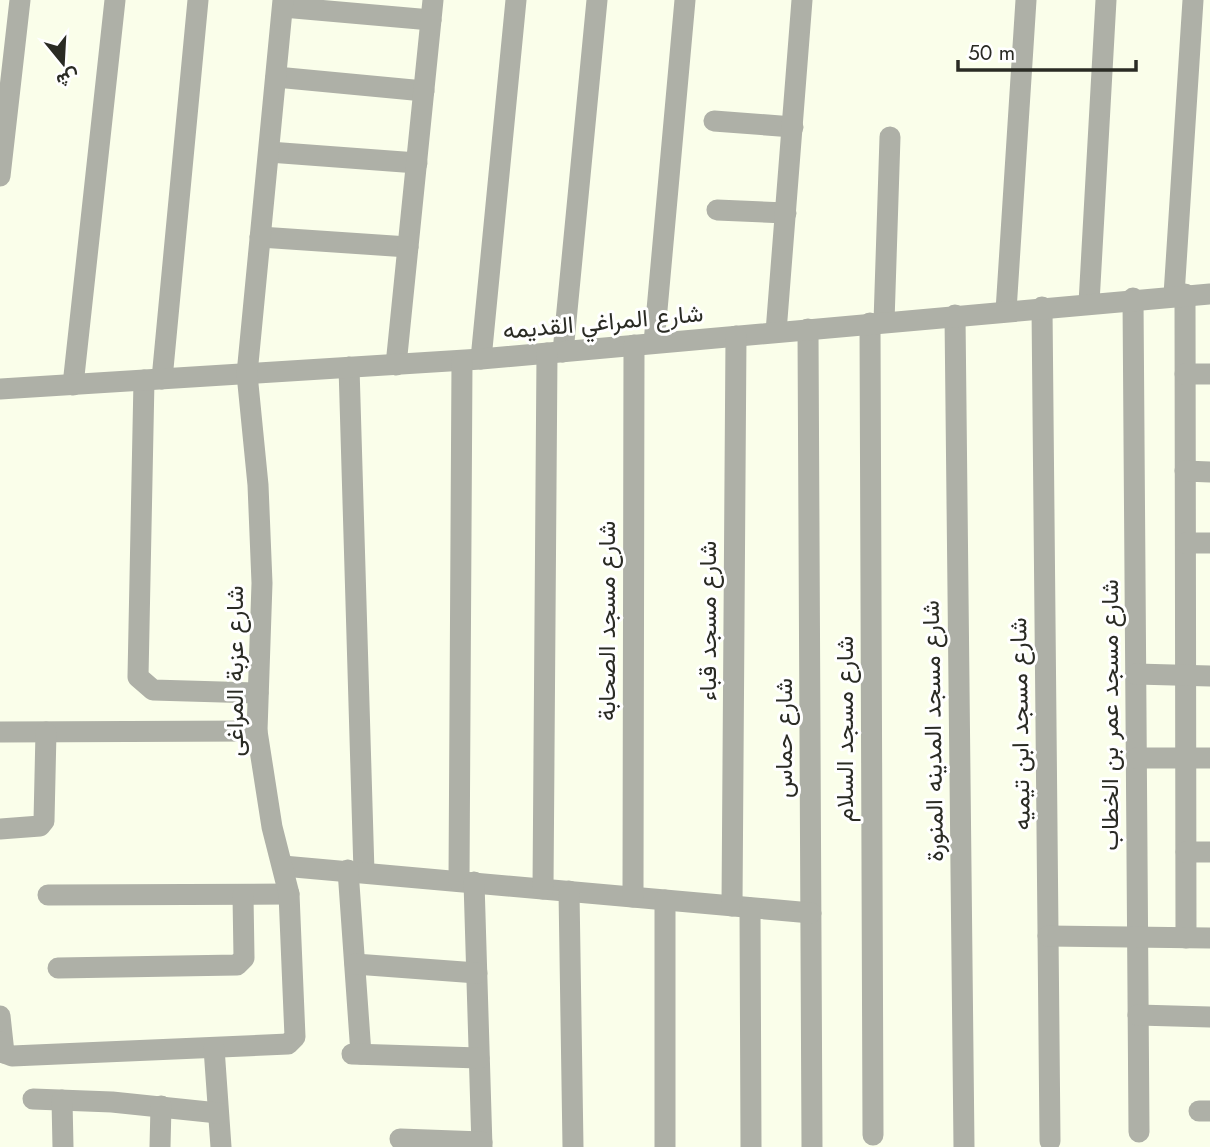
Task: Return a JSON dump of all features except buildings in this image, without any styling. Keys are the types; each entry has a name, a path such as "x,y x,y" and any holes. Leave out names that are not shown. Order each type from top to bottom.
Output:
{"street":[{"path":"0,176 20,0"},
{"path":"74,384 114,0"},
{"path":"198,0 153,380 138,677 153,690 258,693"},
{"path":"400,1139 482,1144 477,973 466,881 471,360 516,0"},
{"path":"543,889 555,352 597,0"},
{"name":"شارع مسجد الصحابة","path":"633,897 644,344 685,0"},
{"path":"776,332 802,0"},
{"path":"1006,311 1026,0"},
{"path":"1089,303 1106,0"},
{"path":"1186,938 1185,374 1180,295 1194,0"},
{"path":"283,4 432,10 396,365"},
{"name":"شارع عزبة المراغى","path":"214,1048 288,1044 296,1037 289,894 272,827 257,731 261,571 258,485 247,374 283,4"},
{"path":"276,77 424,91"},
{"path":"714,121 793,127"},
{"name":"شارع مسجد السلام","path":"873,1135 877,323 890,137"},
{"path":"269,152 417,163"},
{"path":"717,210 786,214"},
{"path":"260,237 408,247"},
{"name":"شارع المراغي القديمه","path":"0,389 471,360 1210,294"},
{"name":"شارع مسجد عمر بن الخطاب","path":"1133,299 1139,1132"},
{"name":"شارع مسجد ابن تيميه","path":"1042,307 1050,1141"},
{"name":"شارع مسجد المدينه المنورة","path":"955,315 964,1147"},
{"name":"شارع حماس","path":"808,329 813,1147"},
{"name":"شارع مسجد قباء","path":"736,336 741,907 751,1147"},
{"path":"349,368 357,1054 479,1058"},
{"path":"1185,374 1210,374"},
{"path":"1185,471 1210,472"},
{"path":"1185,543 1210,543"},
{"path":"1136,674 1210,676"},
{"path":"0,732 257,731"},
{"path":"0,829 38,827 44,821 46,732"},
{"path":"1137,758 1210,758"},
{"path":"1185,852 1210,852"},
{"path":"284,866 811,913"},
{"path":"569,891 573,1147"},
{"path":"48,895 289,894"},
{"path":"58,968 237,965 244,958 243,895"},
{"path":"664,1147 665,900"},
{"path":"1048,936 1210,938"},
{"path":"355,964 477,973"},
{"path":"1138,1015 1210,1017"},
{"path":"0,1016 2,1047 12,1056 214,1048 221,1147"},
{"path":"33,1100 161,1106 218,1113"},
{"path":"62,1100 63,1147"},
{"path":"160,1147 161,1106"}]}
